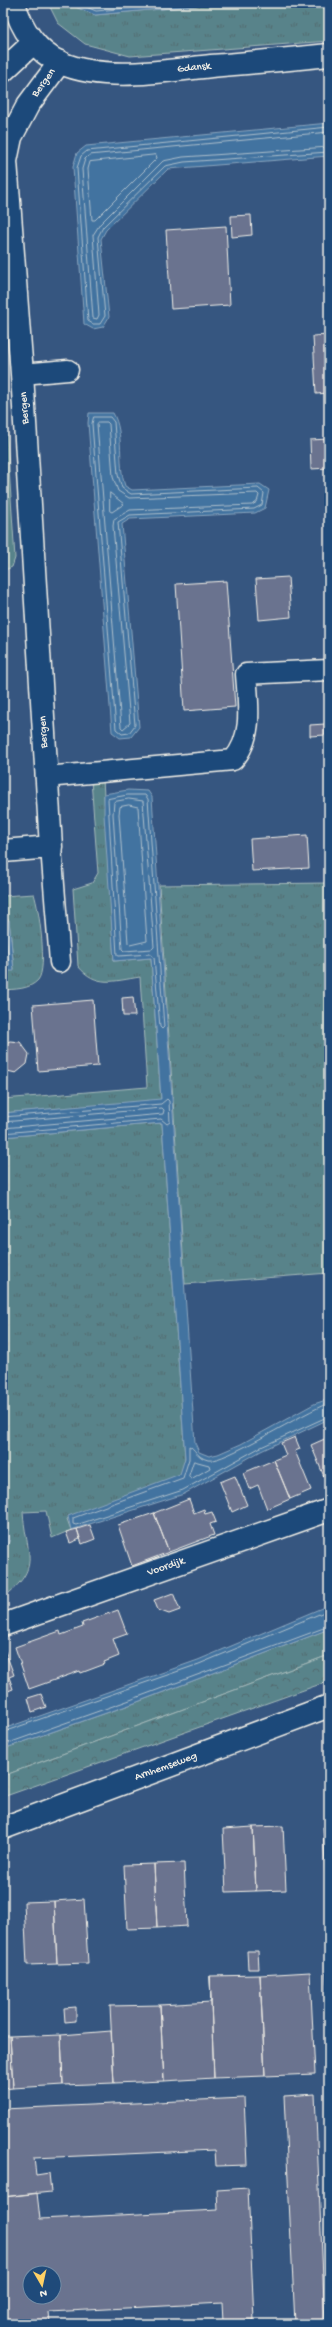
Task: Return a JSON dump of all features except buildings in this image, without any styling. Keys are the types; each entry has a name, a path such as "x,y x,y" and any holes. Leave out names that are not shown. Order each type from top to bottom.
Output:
{"street":[{"name":"Bergen","path":"14,3 21,25 33,43 60,62 28,105 11,137 6,161 22,374 50,847"},
{"path":"3,71 33,43"},
{"name":"Gdansk","path":"60,62 83,71 137,74 329,55"},
{"path":"3,851 50,847"},
{"name":"Voordijk","path":"3,1625 329,1510"},
{"name":"Arnhemseweg","path":"3,1828 329,1706"}],"lane":[{"path":"22,374 68,370"},
{"path":"46,777 233,760 238,755 249,725 246,674 329,670"},
{"path":"50,847 60,962"}],"green space":[{"path":"48,3 66,3 95,15 226,3 329,3 329,41 130,56 85,44 58,23"},
{"path":"3,379 15,558 12,567 3,571"},
{"path":"103,779 114,961 151,958 161,1100 3,1113 3,1099 147,1087 140,977 114,981 99,980 92,978 78,966 73,889 92,883 98,873 91,780"},
{"path":"329,883 329,1273 185,1284 159,885"},
{"path":"34,894 42,938 41,973 38,980 30,986 3,990 3,971 14,970 9,920 3,920 3,896"},
{"path":"162,1123 185,1458 181,1474 67,1519 71,1530 52,1538 46,1511 23,1512 29,1550 28,1568 15,1587 3,1598 3,1555 9,1541 3,1445 3,1137"},
{"path":"329,1629 329,1655 3,1776 3,1749 132,1704"},
{"path":"329,1655 329,1681 3,1797 3,1776"}],"water":[{"path":"66,3 227,3 95,15"},
{"path":"329,123 329,156 168,169 106,230 101,239 109,317 103,327 93,329 84,324 73,167 77,153 86,146"},
{"path":"89,413 113,413 119,430 121,467 125,486 132,490 260,484 269,490 265,508 255,513 130,519 122,524 139,727 131,737 120,738 112,732 88,423"},
{"path":"128,790 148,791 152,797 195,1443 199,1452 209,1456 218,1454 241,1444 314,1404 329,1399 329,1419 261,1451 184,1494 71,1530 68,1516 180,1474 185,1458 162,1123 3,1137 3,1113 161,1099 151,958 114,961 104,815 104,794"},
{"path":"3,920 9,920 14,971 3,971"},
{"path":"3,1445 9,1541 3,1555"},
{"path":"329,1605 329,1629 132,1704 3,1749 3,1729 198,1660"}]}
